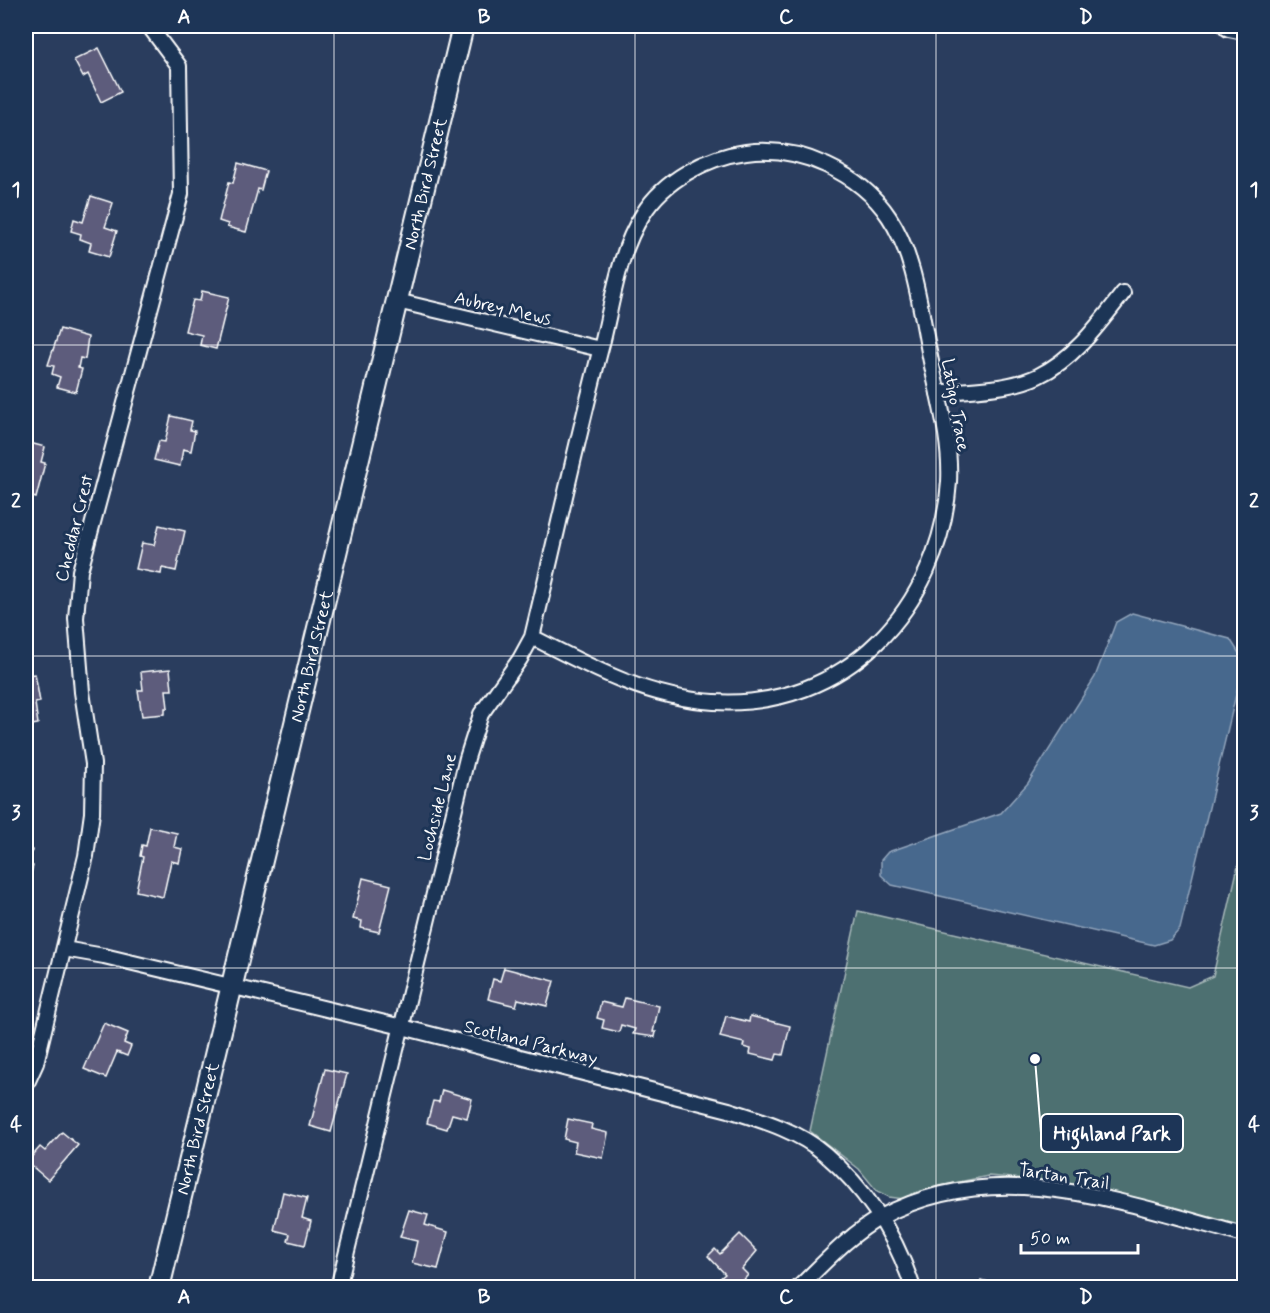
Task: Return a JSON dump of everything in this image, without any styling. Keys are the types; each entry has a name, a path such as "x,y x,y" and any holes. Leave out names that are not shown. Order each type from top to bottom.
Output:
{"street":[{"name":"Cheddar Crest","path":"26,1085 36,1063 64,949 86,856 92,813 93,764 82,692 76,618 80,570 181,194 179,66 149,26"},
{"name":"North Bird Street","path":"159,1287 463,26"},
{"path":"1229,26 1245,29"},
{"name":"Latigo Trace","path":"532,637 608,676 669,695 711,702 738,702 782,695 819,683 845,670 879,642 903,615 919,588 935,547 945,512 949,478 947,435 908,258 888,215 852,178 832,168 785,153 758,150 714,159 687,173 655,197 631,237 600,349"},
{"path":"938,393 1006,385 1037,377 1065,359 1092,332 1123,292"},
{"name":"Aubrey Mews","path":"397,301 600,349"},
{"name":"Lochside Lane","path":"338,1287 467,758 481,714 520,659 532,637 600,349"},
{"name":"Scotland Parkway","path":"64,949 402,1027 729,1110 767,1122 824,1153 861,1192 881,1217 894,1239 913,1287"},
{"name":"Tartan Trail","path":"798,1287 856,1234 881,1217 943,1192 982,1186 1023,1185 1121,1203 1245,1235"}],"green space":[{"path":"1244,840 1244,1228 1059,1182 988,1176 935,1187 904,1199 889,1197 877,1191 859,1169 810,1131 858,911 1188,987 1213,976"}],"water":[{"path":"1132,613 1230,639 1244,661 1180,929 1170,940 1154,945 892,885 881,875 881,860 888,852 1001,813 1028,783 1095,677 1116,622"}],"building":[{"path":"99,48 121,92 101,102 88,74 83,77 74,60"},
{"path":"238,163 266,171 261,190 258,189 246,232 227,227 228,224 219,221 229,182 233,183"},
{"path":"91,196 113,203 105,227 117,231 109,257 89,251 91,243 80,239 81,234 71,231 74,219 83,222"},
{"path":"202,291 229,297 216,349 200,345 202,335 185,331 193,300 200,301"},
{"path":"60,329 88,337 85,359 80,358 78,368 82,369 76,392 57,387 60,377 52,374 54,366 48,365"},
{"path":"171,416 192,421 190,430 195,431 191,451 183,449 180,466 154,460 159,441 165,442"},
{"path":"26,442 45,447 41,462 45,463 36,498 26,495"},
{"path":"159,525 185,531 176,571 162,568 161,574 136,569 142,543 154,545"},
{"path":"26,563 31,564 29,620 26,620"},
{"path":"170,669 172,690 166,690 168,708 165,708 165,714 142,716 138,690 143,690 141,672"},
{"path":"35,674 40,702 35,703 38,724 26,726 26,675"},
{"path":"150,827 177,833 174,847 182,849 179,863 171,861 163,897 136,891 143,857 140,856 142,845 146,846"},
{"path":"26,849 32,850 29,865 33,866 30,877 26,878"},
{"path":"363,878 391,885 379,932 361,928 362,921 353,919"},
{"path":"26,883 32,884 26,911"},
{"path":"504,968 554,981 547,1006 518,999 516,1006 488,999 493,979 500,981"},
{"path":"625,998 659,1006 653,1032 656,1032 655,1037 633,1034 635,1029 621,1025 619,1032 602,1028 604,1020 597,1018 601,1002 622,1007"},
{"path":"726,1016 749,1022 750,1016 790,1026 783,1055 777,1054 775,1060 750,1054 751,1049 743,1047 744,1043 720,1037"},
{"path":"104,1023 128,1033 124,1043 131,1046 127,1056 117,1052 106,1078 84,1069"},
{"path":"325,1069 347,1074 331,1132 310,1126"},
{"path":"442,1090 472,1099 467,1118 452,1114 447,1129 427,1123 433,1101 439,1102"},
{"path":"568,1119 592,1124 591,1129 608,1133 603,1158 574,1152 576,1142 564,1139"},
{"path":"62,1132 78,1145 48,1180 27,1162 40,1147 45,1151"},
{"path":"283,1192 307,1198 302,1218 311,1221 305,1245 288,1241 290,1234 274,1230"},
{"path":"409,1210 428,1215 425,1225 448,1232 438,1269 412,1263 417,1241 400,1237"},
{"path":"740,1234 757,1251 742,1269 748,1275 736,1288 727,1288 719,1279 725,1274 708,1256 715,1249 720,1254"},
{"path":"981,1280 1009,1287 1009,1288 980,1288"}],"place":[{"name":"Highland Park","path":"1035,1059"}]}
